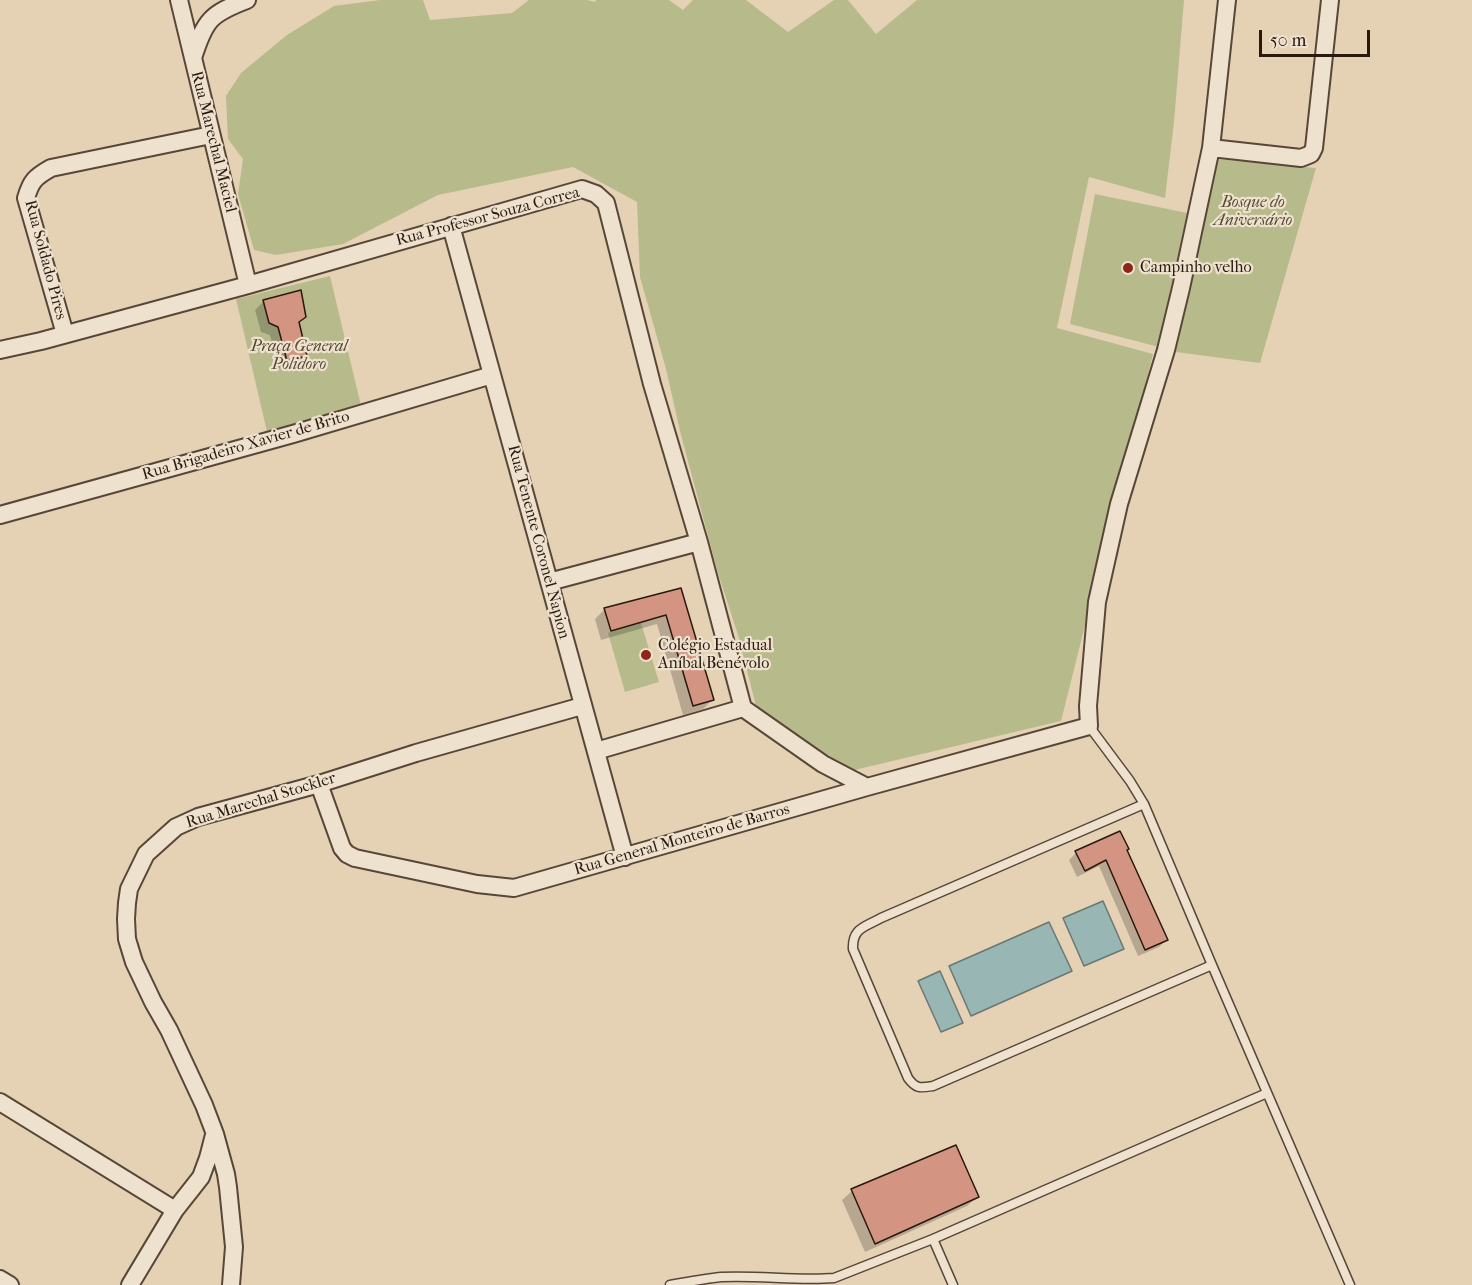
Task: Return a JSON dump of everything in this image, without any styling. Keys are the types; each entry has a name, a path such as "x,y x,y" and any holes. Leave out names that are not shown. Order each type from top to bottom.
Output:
{"street":[{"name":"Rua Marechal Maciel","path":"179,0 248,285"},
{"path":"192,58 201,33 209,21 226,8 247,0"},
{"path":"1089,726 1088,706 1097,602 1119,504 1166,350 1181,288 1211,148 1227,0"},
{"path":"1211,148 1301,158 1311,154 1314,148 1330,0"},
{"name":"Rua Soldado Pires","path":"65,334 26,198 30,185 38,176 51,168 211,135"},
{"name":"Rua Professor Souza Correa","path":"0,350 248,285 582,189 596,194 606,203 652,384 699,542 743,708"},
{"name":"Rua Tenente Coronel Napion","path":"451,226 625,857"},
{"name":"Rua Brigadeiro Xavier de Brito","path":"0,515 293,434 492,375"},
{"path":"549,582 699,542"},
{"name":"Rua Marechal Stockler","path":"231,1285 234,1247 228,1187 215,1134 169,1030 134,962 128,939 126,919 129,889 146,854 176,827 198,817 319,784 416,753 582,706"},
{"path":"596,751 743,708 823,764 867,787"},
{"name":"Rua General Monteiro de Barros","path":"319,784 342,848 347,854 355,858 477,884 514,888 1089,726"},
{"path":"0,1102 175,1210"},
{"path":"130,1285 175,1210 201,1177 215,1134"},
{"path":"201,1177 218,1180 228,1187"},
{"path":"0,1279 10,1285"}],"lane":[{"path":"1089,726 1130,781 1144,804 1350,1285"},
{"path":"1144,804 881,918 857,932 852,940 853,949 885,1028 908,1078 914,1085 921,1088 933,1086 1212,965"},
{"path":"670,1285 721,1277 834,1278 933,1239 1267,1093"},
{"path":"933,1239 953,1285"}],"green space":[{"path":"380,0 423,0 430,20 512,13 529,0 595,2 596,0 669,0 683,10 693,0 746,0 788,32 834,0 848,0 876,34 917,0 1184,0 1165,198 1089,177 1057,328 1153,354 1061,721 846,772 756,706 738,635 718,573 640,277 637,202 573,167 438,195 343,244 276,255 254,250 238,194 243,159 228,139 226,96 241,73 287,35 334,6"},
{"name":"Bosque do Aniversário","path":"1215,159 1316,168 1260,363 1168,351"},
{"name":"Campinho velho","path":"1095,194 1187,213 1159,347 1070,324"},
{"name":"Praça General Polidoro","path":"330,276 362,410 268,436 236,299"},
{"path":"641,623 659,682 625,692 608,633"}],"water":[{"path":"1103,901 1124,949 1084,966 1063,918"},
{"path":"1049,922 1072,971 971,1016 949,966"},
{"path":"940,971 963,1023 941,1032 918,981"}],"building":[{"path":"301,290 306,317 299,322 307,356 287,361 278,327 269,323 263,300"},
{"path":"681,588 714,700 693,706 666,615 611,631 604,608"},
{"path":"1120,831 1168,940 1145,950 1106,860 1085,871 1075,851"},
{"path":"956,1145 979,1197 875,1244 851,1189"}],"place":[{"name":"Campinho velho","path":"1128,268"},
{"name":"Colégio Estadual Aníbal Benévolo","path":"646,655"}]}
